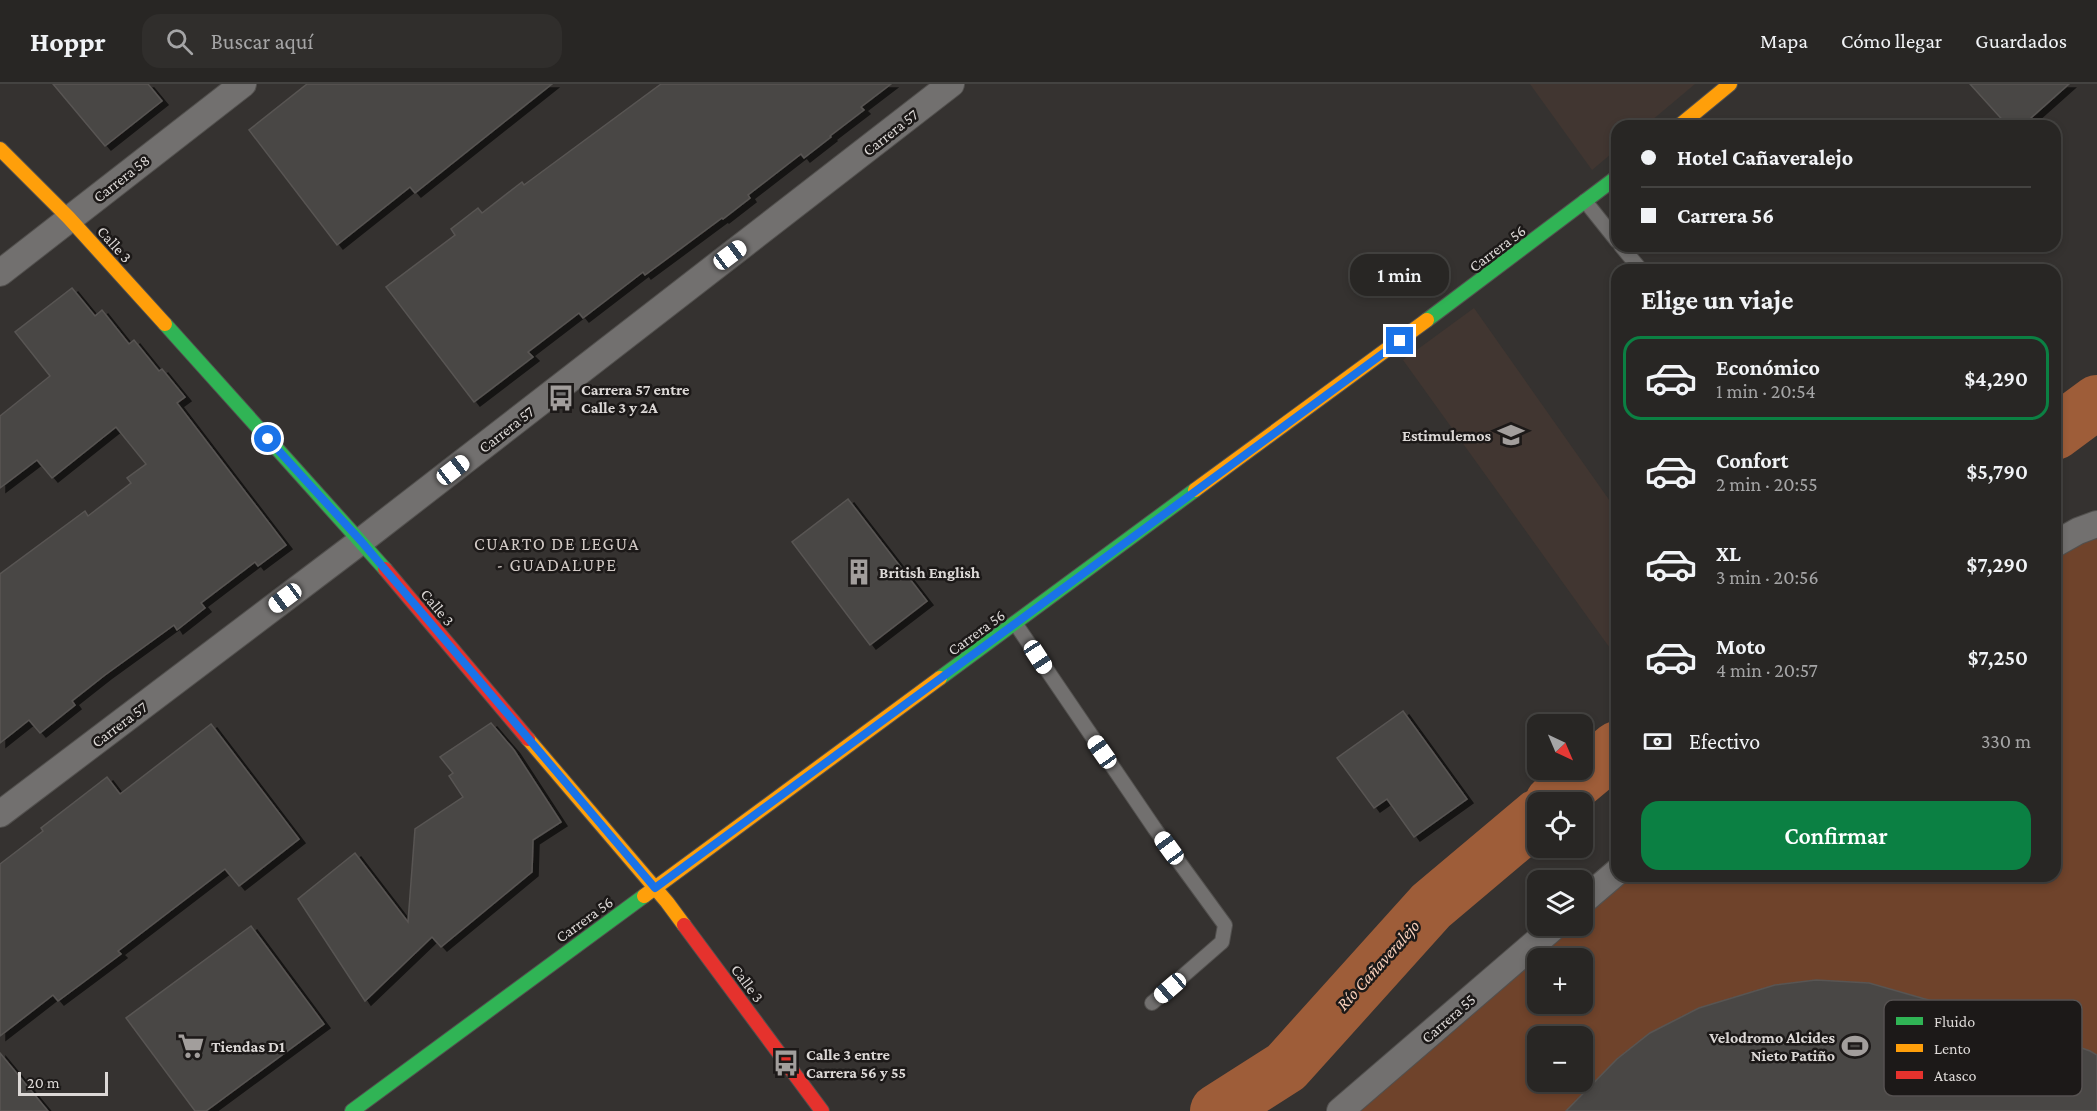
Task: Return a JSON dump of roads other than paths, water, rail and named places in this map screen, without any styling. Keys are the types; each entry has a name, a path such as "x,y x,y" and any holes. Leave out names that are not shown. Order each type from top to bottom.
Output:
{"street":[{"name":"Carrera 58","path":"0,273 243,84"},
{"name":"Carrera 57","path":"0,814 361,541 951,84"},
{"path":"1686,120 1730,84"},
{"name":"Calle 3","path":"0,149 69,218 361,541 655,888 822,1111"},
{"name":"Carrera 56","path":"352,1111 1476,284 1611,182"},
{"path":"2061,541 2097,524"},
{"path":"1593,893 1611,877"},
{"name":"Carrera 55","path":"1340,1111 1543,936"}],"lane":[{"path":"1585,201 1611,234"},
{"path":"1626,252 1636,264"},
{"path":"1015,623 1155,829 1225,925 1222,942 1152,1003"}],"waterway":[{"name":"Río Cañaveralejo","path":"2061,429 2097,402"},
{"name":"Río Cañaveralejo","path":"1564,792 1611,753"},
{"name":"Río Cañaveralejo","path":"1217,1111 1286,1067 1431,906 1527,825"}],"place":[{"name":"Carrera 57 entre Calle 3 y 2A","path":"561,398"},
{"name":"Estimulemos","path":"1511,435"},
{"name":"British English","path":"859,572"},
{"name":"Tiendas D1","path":"191,1046"},
{"name":"Velodromo Alcides Nieto Patiño","path":"1855,1046"},
{"name":"Calle 3 entre Carrera 56 y 55","path":"786,1063"}],"district":[{"name":"CUARTO DE LEGUA - GUADALUPE","path":"557,554"}]}
